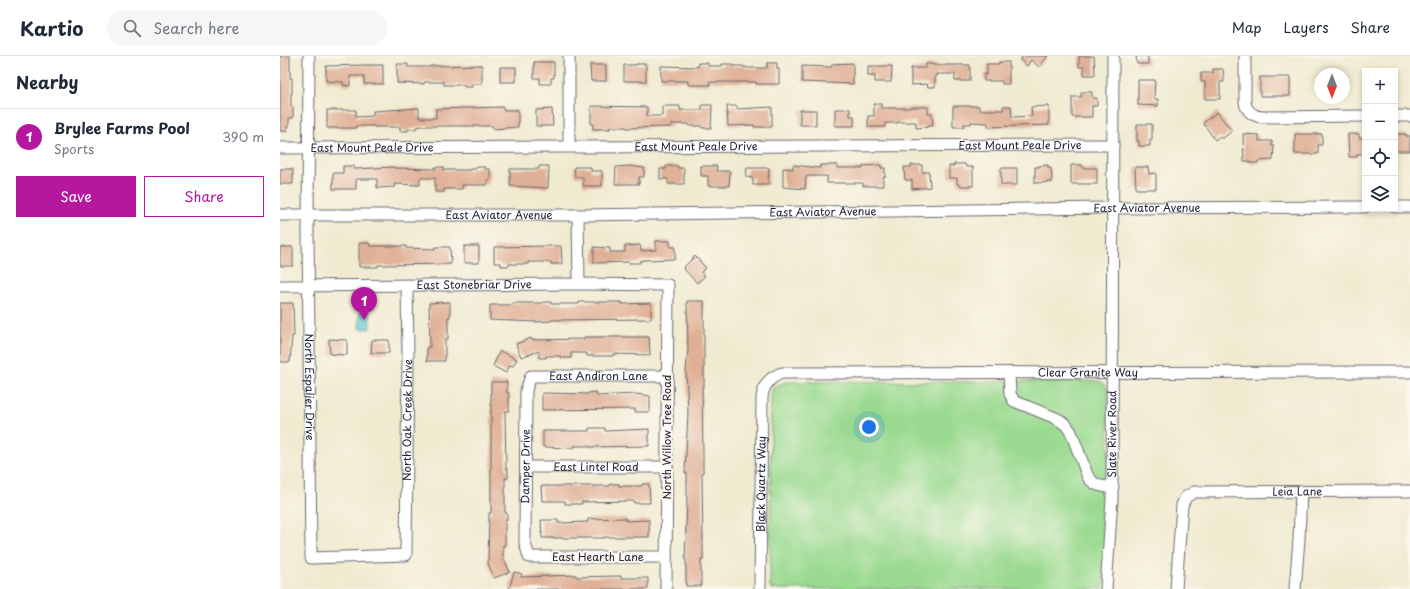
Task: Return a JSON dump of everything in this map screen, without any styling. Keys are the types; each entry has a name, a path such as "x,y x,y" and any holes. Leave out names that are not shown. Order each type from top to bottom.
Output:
{"street":[{"name":"North Espalier Drive","path":"309,56 308,286 311,558"},
{"path":"569,56 569,146"},
{"name":"Slate River Road","path":"1106,589 1111,537 1113,487 1113,56"},
{"path":"1244,56 1244,102 1246,109 1254,115 1262,117 1362,116"},
{"path":"1398,116 1410,116"},
{"name":"East Mount Peale Drive","path":"280,148 1113,145"},
{"name":"East Aviator Avenue","path":"280,215 578,215 1112,208 1362,207"},
{"path":"1398,207 1410,207"},
{"path":"578,215 579,284"},
{"name":"East Stonebriar Drive","path":"280,286 579,284 668,285"},
{"name":"North Oak Creek Drive","path":"311,558 406,555 408,354 407,285"},
{"name":"North Willow Tree Road","path":"666,589 668,285"},
{"name":"Clear Granite Way","path":"768,381 777,375 782,374 1410,372"},
{"path":"1009,373 1010,394 1014,401 1058,419 1066,425 1071,432 1088,477 1091,481 1099,486 1113,487"},
{"name":"East Andiron Lane","path":"531,376 667,376"},
{"name":"Damper Drive","path":"530,557 525,542 526,390 531,376"},
{"name":"Black Quartz Way","path":"760,589 762,398 764,388 768,381"},
{"name":"East Lintel Road","path":"526,467 667,467"},
{"name":"Leia Lane","path":"1176,589 1182,505 1189,494 1198,491 1410,491"},
{"path":"1295,589 1301,491"},
{"name":"East Hearth Lane","path":"530,557 666,557"}],"green space":[{"path":"786,382 1102,382 1108,389 1109,513 1103,589 772,589 770,587 771,397 773,387"}],"water":[{"path":"359,311 370,311 370,329 359,329"}],"building":[{"path":"280,56 290,56 290,78 292,78 291,107 293,107 293,118 289,118 289,126 287,126 287,131 280,131"},
{"path":"1023,56 1048,56 1039,67 1031,60 1027,66 1020,60"},
{"path":"1079,56 1094,56 1095,75 1084,75 1084,67 1079,67"},
{"path":"1136,56 1148,56 1148,64 1137,64"},
{"path":"534,62 554,62 554,78 551,78 551,84 540,84 540,78 534,78"},
{"path":"999,62 1009,62 1009,84 1002,84 1002,81 984,81 984,74 987,74 987,64 999,64"},
{"path":"698,63 708,63 708,66 732,64 732,66 743,66 746,68 767,68 767,63 777,63 777,69 779,69 779,84 756,84 756,82 709,82 710,85 688,85 688,81 661,81 661,66 698,67"},
{"path":"853,63 853,84 802,82 802,66 832,67 832,64"},
{"path":"397,64 408,64 408,67 482,65 482,84 472,84 472,87 464,87 464,85 444,85 444,82 424,82 424,84 397,83"},
{"path":"646,64 646,81 624,81 624,65"},
{"path":"926,64 970,65 970,81 955,81 955,74 937,74 937,76 935,76 935,87 928,87 927,84 911,85 911,68 926,68"},
{"path":"383,65 383,84 364,84 364,76 350,76 350,86 343,85 343,82 326,81 326,66"},
{"path":"590,65 606,65 606,81 591,81"},
{"path":"868,66 892,66 891,82 875,82 875,76 868,76"},
{"path":"500,67 516,67 516,82 500,82"},
{"path":"1213,69 1223,69 1224,82 1220,82 1220,99 1205,99 1205,82 1201,82 1201,73 1213,73"},
{"path":"1260,77 1290,77 1290,96 1260,96"},
{"path":"1138,80 1155,80 1154,99 1158,99 1158,106 1138,105"},
{"path":"1081,92 1092,92 1092,98 1097,98 1097,106 1092,106 1092,117 1072,117 1072,97 1081,97"},
{"path":"874,104 881,104 881,108 928,107 928,114 932,114 933,126 916,128 916,122 898,122 885,123 885,127 868,127 868,116 874,116"},
{"path":"702,105 712,105 711,128 689,126 689,124 671,124 671,127 610,127 610,129 593,129 593,124 591,124 591,106 647,107 647,116 662,116 662,106 680,106 680,110 702,110"},
{"path":"727,106 737,106 737,109 772,107 772,127 754,127 754,125 728,126"},
{"path":"953,106 979,106 979,110 1003,110 1003,106 1011,106 1012,117 1032,116 1031,107 1049,106 1049,125 988,127 988,123 971,122 971,124 964,124 964,127 953,127"},
{"path":"503,107 503,110 518,110 518,127 493,129 493,126 422,126 416,127 416,129 408,129 408,131 400,131 400,127 374,126 356,126 356,128 327,128 327,110 356,110 356,117 373,116 373,111 419,108 419,118 436,118 436,109"},
{"path":"552,109 553,126 536,126 536,110"},
{"path":"835,109 850,109 850,116 854,116 854,126 835,126"},
{"path":"800,110 816,110 816,125 800,125"},
{"path":"1217,112 1232,131 1222,139 1220,136 1215,140 1203,123"},
{"path":"1137,124 1152,124 1152,140 1150,140 1150,146 1139,146 1139,141 1137,141"},
{"path":"1243,134 1259,135 1259,141 1272,141 1272,146 1274,146 1273,160 1258,161 1258,163 1244,161"},
{"path":"1295,134 1322,134 1322,145 1318,145 1318,154 1295,154"},
{"path":"1348,134 1359,134 1359,138 1362,138 1362,154 1357,154 1357,157 1349,157"},
{"path":"1398,134 1406,134 1406,136 1410,136 1410,151 1398,151"},
{"path":"954,164 965,164 966,167 973,167 973,186 959,186 959,184 957,184 957,178 949,178 949,166 954,166"},
{"path":"793,165 820,168 820,165 837,165 837,168 863,168 863,166 881,165 881,168 885,168 885,177 883,177 883,186 863,186 863,183 827,183 827,176 808,176 806,177 805,189 783,187 783,168 793,169"},
{"path":"911,165 922,165 922,172 929,172 930,187 912,189 912,180 905,180 904,167 911,167"},
{"path":"1048,165 1048,168 1051,168 1052,182 1035,183 1035,167"},
{"path":"1071,165 1082,165 1082,168 1097,168 1097,184 1071,184"},
{"path":"343,166 354,166 354,169 394,167 435,169 435,167 444,167 444,170 470,170 476,169 476,167 485,167 484,169 490,169 490,180 487,180 487,185 462,185 462,189 444,189 444,192 435,192 435,178 420,178 420,185 394,184 395,187 377,188 377,179 356,179 356,189 333,189 333,173 343,173"},
{"path":"539,166 549,166 548,188 510,186 510,169 539,169"},
{"path":"630,166 644,168 644,177 639,177 639,184 615,184 616,167"},
{"path":"666,166 678,166 678,168 684,168 684,184 668,184 668,179 660,179 660,169 666,169"},
{"path":"701,166 717,166 716,171 730,171 729,186 708,186 708,176 701,176"},
{"path":"574,167 591,167 591,171 602,171 602,186 583,186 583,177 575,177"},
{"path":"1135,167 1148,167 1149,174 1156,173 1156,189 1136,189"},
{"path":"747,168 769,168 768,185 753,185 753,178 746,177"},
{"path":"1001,168 1017,168 1017,185 1001,185"},
{"path":"280,169 293,169 293,184 280,184"},
{"path":"656,241 670,241 670,247 675,247 675,259 644,260 640,261 640,263 594,263 594,247 610,248 610,252 625,252 625,246 640,245 641,251 656,250"},
{"path":"359,243 369,243 370,246 406,246 406,248 435,249 435,247 450,247 451,264 378,265 378,267 359,267"},
{"path":"464,246 479,246 479,263 464,263"},
{"path":"561,246 562,264 551,264 551,262 528,262 528,264 509,264 509,266 501,266 501,263 494,263 494,247"},
{"path":"280,247 293,247 293,266 280,266"},
{"path":"695,256 706,268 701,272 705,276 697,283 683,268"},
{"path":"687,301 704,301 704,387 702,387 703,560 701,560 701,586 686,586 685,560 687,473 685,473 688,412 686,371 688,349"},
{"path":"450,302 448,339 445,339 445,361 427,361 427,347 430,347 429,303"},
{"path":"551,302 551,304 579,304 579,302 622,302 622,304 651,303 651,319 551,320 536,322 490,320 490,305 513,305 513,303"},
{"path":"280,303 293,303 294,336 292,336 290,362 280,362"},
{"path":"584,337 649,337 650,355 613,354 613,356 587,356 587,353 571,353 571,358 546,356 546,358 539,358 539,351 521,357 516,344 531,338 531,340 584,339"},
{"path":"329,339 347,340 347,355 330,354"},
{"path":"372,340 389,340 389,353 371,353"},
{"path":"500,351 517,359 513,366 510,365 506,373 493,366"},
{"path":"491,382 507,382 507,393 509,393 509,411 505,411 506,469 508,469 508,478 505,478 505,513 507,513 507,520 505,520 505,545 503,545 503,557 510,572 494,578 488,563 489,513 491,513"},
{"path":"596,392 597,396 635,394 650,396 650,412 635,412 635,409 542,410 542,393 588,394"},
{"path":"589,428 605,428 605,431 649,429 649,446 574,446 574,448 543,447 543,431 589,431"},
{"path":"610,484 619,484 619,486 642,486 642,484 649,484 650,503 634,503 634,501 581,502 582,504 565,504 565,501 542,501 541,486 610,486"},
{"path":"626,518 626,521 649,520 649,537 542,538 541,520 558,520 558,523 588,522 588,519"},
{"path":"514,572 522,574 521,577 576,575 576,577 621,576 621,578 648,578 648,589 509,589"}],"place":[{"name":"Brylee Farms Pool","path":"364,320"}]}
